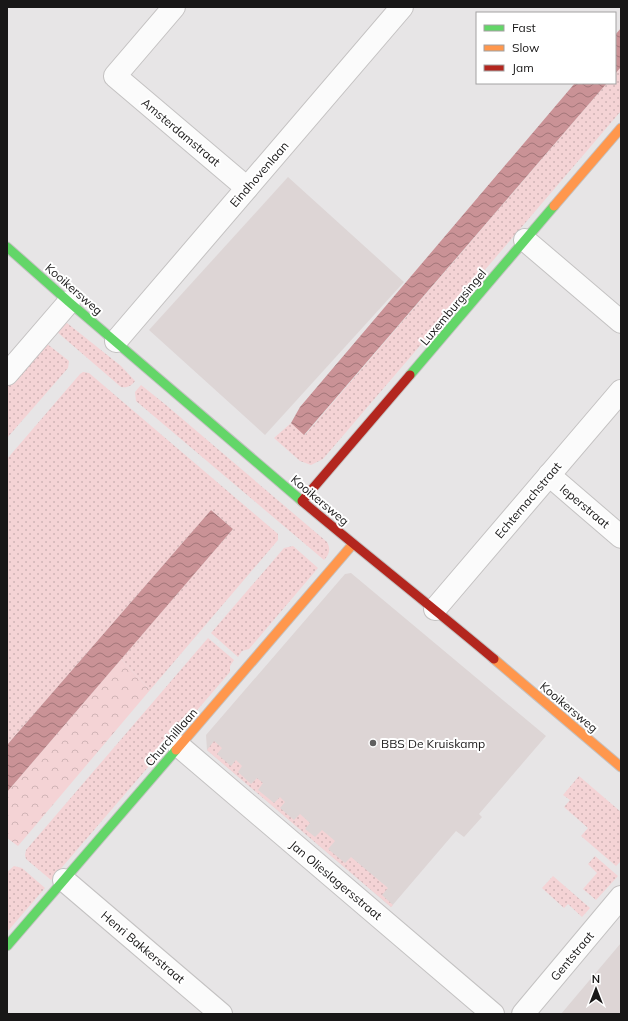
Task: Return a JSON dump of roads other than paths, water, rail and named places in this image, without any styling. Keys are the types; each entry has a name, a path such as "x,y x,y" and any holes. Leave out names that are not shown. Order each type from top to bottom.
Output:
{"street":[{"name":"Amsterdamstraat","path":"174,7 115,76 247,188"},
{"name":"Eindhovenlaan","path":"116,341 402,7"},
{"name":"Luxemburgsingel","path":"302,501 621,128"},
{"path":"525,240 621,322"},
{"name":"Kooikersweg","path":"7,247 69,302 302,501 353,544 435,609 621,767"},
{"path":"7,374 69,302"},
{"name":"Echternachstraat","path":"435,609 621,391"},
{"name":"Ieperstraat","path":"549,476 621,536"},
{"name":"Churchilllaan","path":"7,946 353,544"},
{"name":"Jan Olieslagersstraat","path":"179,746 493,1014"},
{"name":"Henri Bakkerstraat","path":"64,880 221,1014"},
{"name":"Gentstraat","path":"523,1014 621,897"}],"water":[{"path":"621,28 621,67 616,73 616,34"},
{"path":"574,84 606,84 304,435 291,423 300,407"},
{"path":"211,510 233,529 7,792 7,745"}],"place":[{"name":"BBS De Kruiskamp","path":"373,743"}]}
